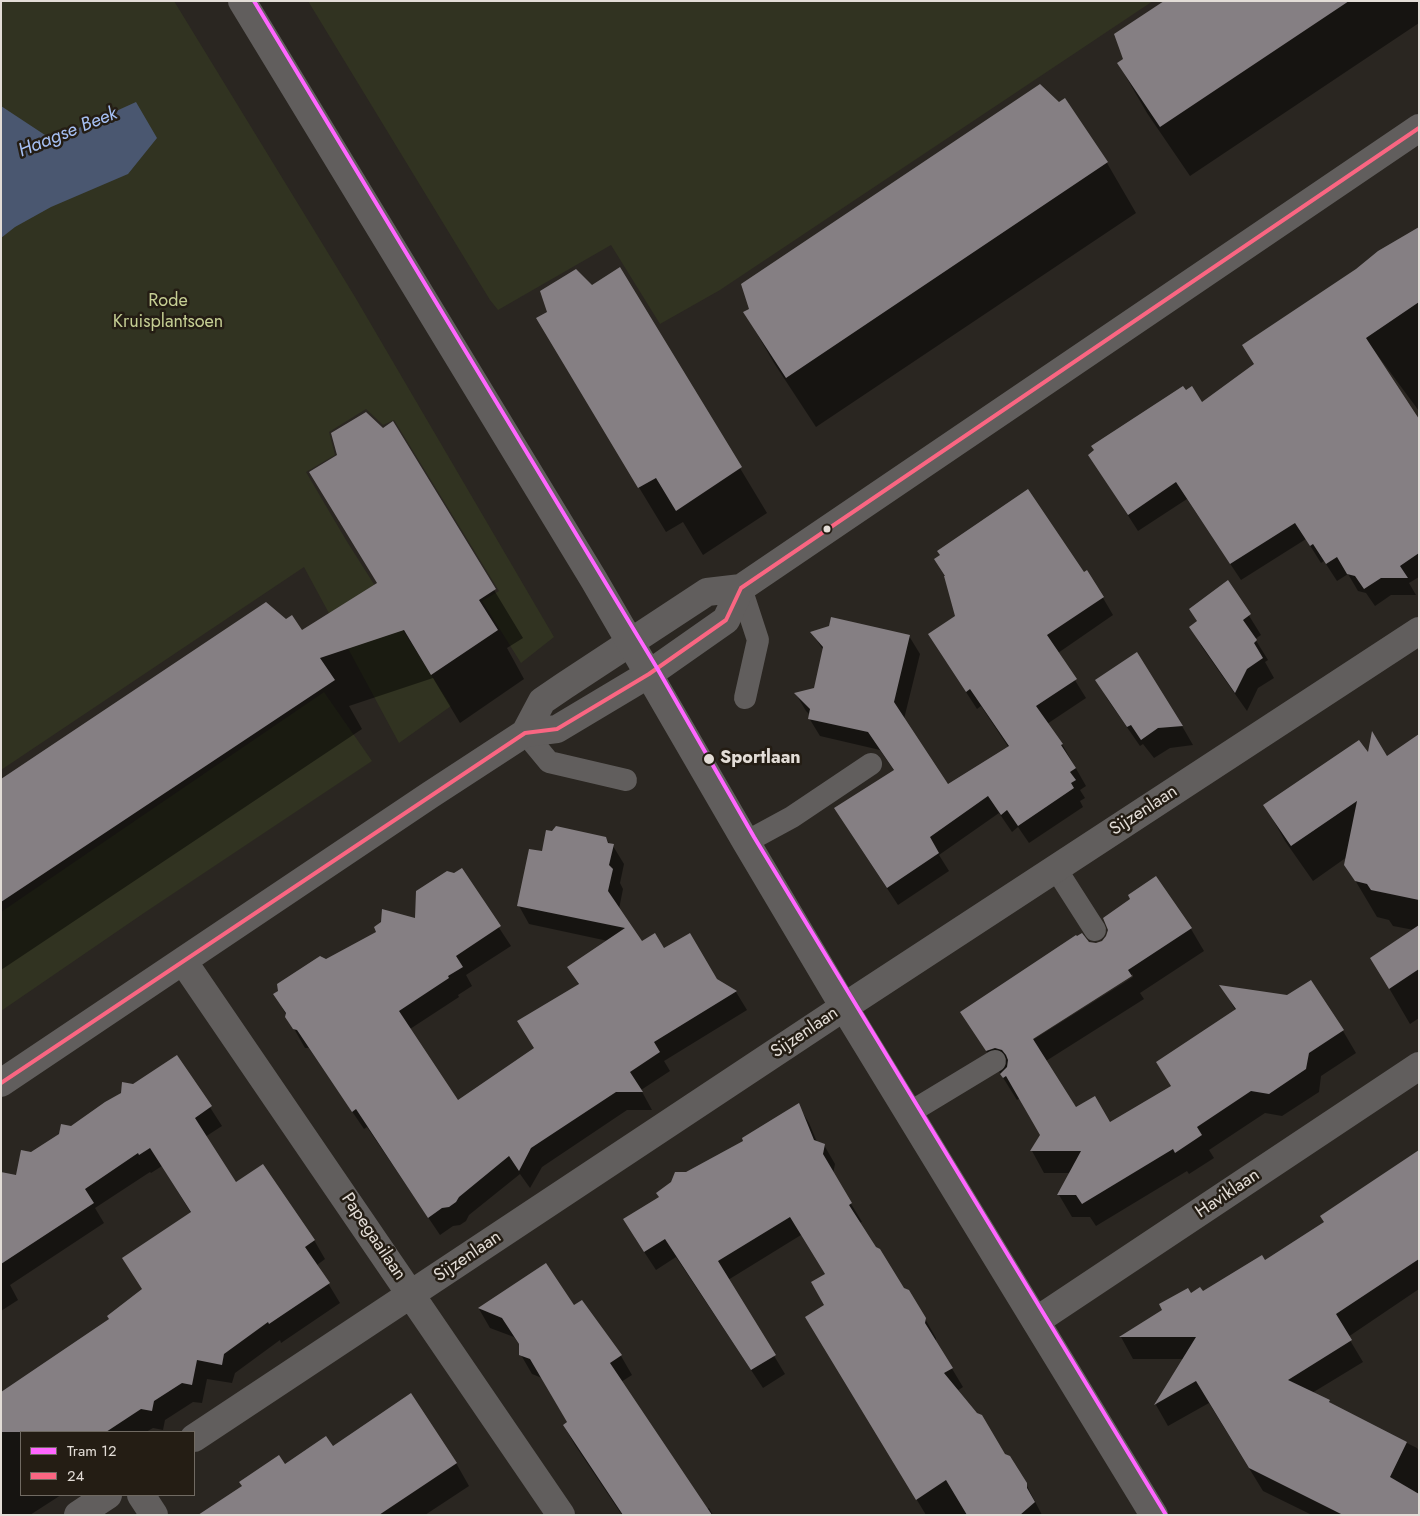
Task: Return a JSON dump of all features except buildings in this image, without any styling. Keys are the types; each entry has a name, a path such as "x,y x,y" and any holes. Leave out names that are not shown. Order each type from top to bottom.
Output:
{"street":[{"path":"242,1 438,321 649,674 844,1007 1154,1515"},
{"path":"525,733 542,701 707,592 741,588 1419,128"},
{"path":"1,1083 413,806 525,733 557,729 649,674 726,620 741,588"},
{"name":"Sijzenlaan","path":"195,1437 844,1007 1419,631"},
{"name":"Papegaailaan","path":"184,961 561,1515"},
{"name":"Haviklaan","path":"1036,1321 1419,1066"},
{"path":"78,1515 106,1496"},
{"path":"142,1496 154,1515"}],"lane":[{"path":"741,588 758,640 746,698"},
{"path":"525,733 549,762 626,780"},
{"path":"746,842 792,817 871,764"},
{"path":"1056,869 1095,930"},
{"path":"909,1113 995,1061"}],"green space":[{"name":"Rode Kruisplantsoen","path":"1,1 174,1 355,297 554,637 521,663 482,601 499,591 394,420 383,425 366,409 329,432 335,455 306,472 346,540 451,706 399,743 304,567 1,770"},
{"path":"308,1 1153,1 720,290 660,324 611,245 498,310 490,300"},
{"path":"324,692 372,761 1,1011 1,912"}],"water":[{"name":"Haagse Beek","path":"136,102 157,138 128,174 51,207 15,227 1,238 1,106 45,135 61,136"}],"tram line":[{"name":"12","path":"254,1 657,668 754,837 1166,1515"}],"transit line":[{"name":"24","path":"1,1083 525,733 557,729 649,674 726,620 741,588 1419,128"}],"place":[{"name":"Sportlaan","path":"709,759"}]}
